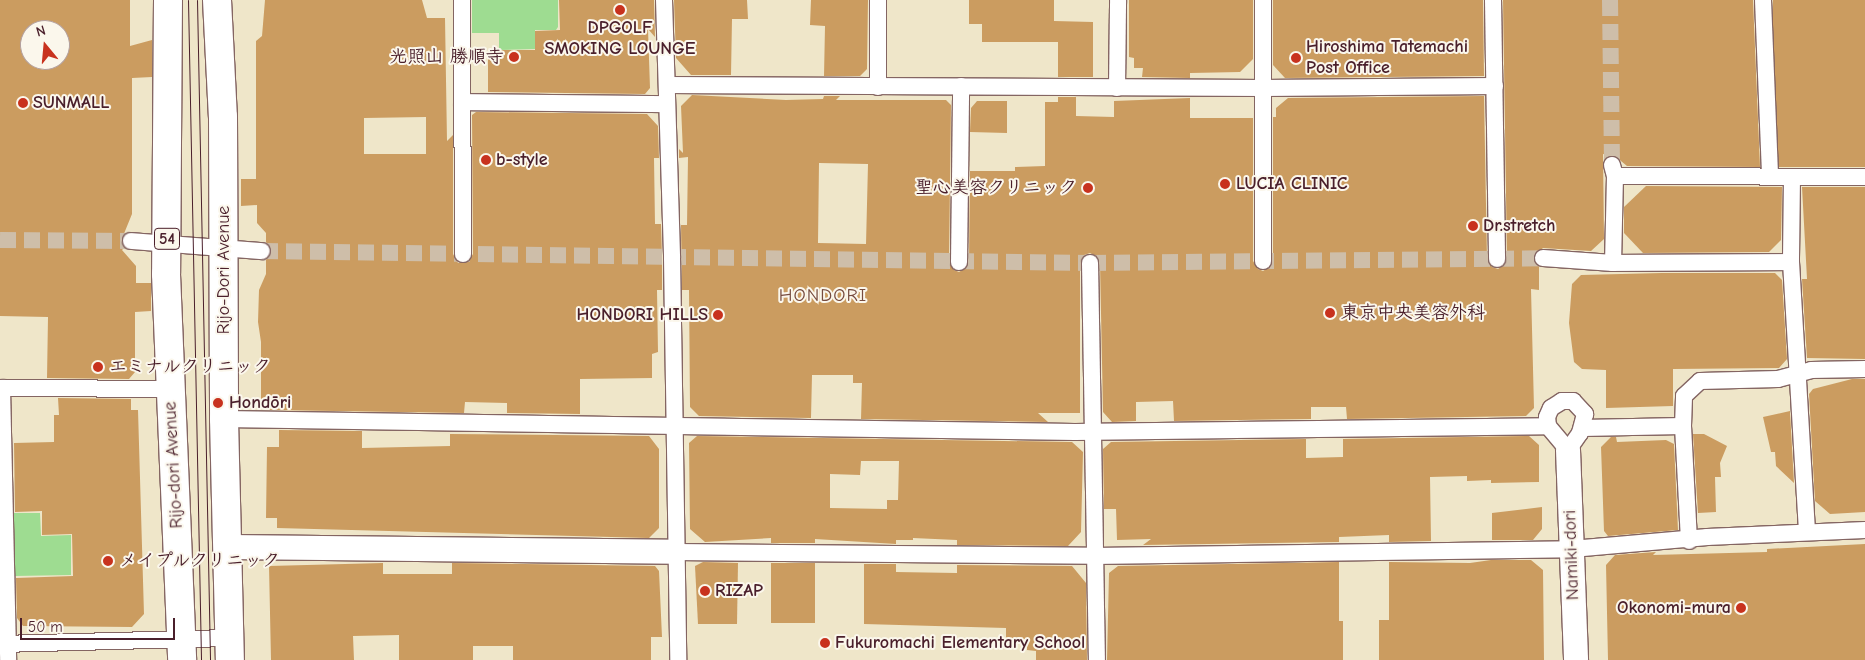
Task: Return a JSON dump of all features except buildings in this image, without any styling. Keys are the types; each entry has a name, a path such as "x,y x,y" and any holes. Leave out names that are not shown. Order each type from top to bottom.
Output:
{"highway":[{"name":"Rijo-dori Avenue","path":"168,0 167,244 170,389 181,650"},
{"name":"Rijo-Dori Avenue","path":"217,0 225,250 224,419 229,547 230,649"}],"street":[{"path":"462,0 463,254"},
{"path":"664,0 678,660"},
{"path":"878,0 878,87"},
{"path":"1117,88 1118,0"},
{"path":"1263,0 1263,261"},
{"path":"1493,0 1497,258"},
{"path":"1763,0 1770,176"},
{"path":"667,85 1117,88 1495,86"},
{"path":"959,262 961,86"},
{"path":"462,102 667,104"},
{"path":"1614,263 1614,170 1792,177 1865,177"},
{"path":"1792,177 1792,262 1807,531"},
{"path":"131,242 262,252"},
{"path":"1542,258 1614,263 1792,262"},
{"path":"1090,263 1096,660"},
{"path":"1689,541 1683,426 1684,396 1700,381 1778,378 1811,370 1865,369"},
{"path":"170,389 1,388 5,650 230,649"},
{"path":"1562,401 1573,401 1585,414 1582,428 1568,450 1548,426 1551,408 1562,401"},
{"path":"224,419 1092,432 1548,426"},
{"path":"1582,428 1683,426"},
{"name":"Namiki-dori","path":"1568,450 1576,660"},
{"path":"229,547 1093,556 1572,549 1807,531 1865,530"}],"green space":[{"path":"472,0 558,0 558,27 556,30 535,30 535,49 499,50 499,33 472,33"},
{"path":"13,513 40,513 41,536 71,535 71,575 15,576"}],"tunnel":[{"path":"1610,0 1612,165"},
{"path":"0,240 131,241"},
{"path":"262,251 1090,263 1543,258"}],"tram line":[{"path":"188,0 201,660"},
{"path":"197,0 210,660"}],"place":[{"name":"DPGOLF SMOKING LOUNGE","path":"620,10"},
{"name":"光照山 勝順寺","path":"514,57"},
{"name":"Hiroshima Tatemachi Post Office","path":"1296,58"},
{"name":"SUNMALL","path":"23,103"},
{"name":"b-style","path":"486,160"},
{"name":"LUCIA CLINIC","path":"1225,184"},
{"name":"聖心美容クリニック","path":"1088,188"},
{"name":"Dr.stretch","path":"1473,226"},
{"name":"東京中央美容外科","path":"1330,313"},
{"name":"HONDORI HILLS","path":"718,315"},
{"name":"エミナルクリニック","path":"98,367"},
{"name":"Hondōri","path":"218,403"},
{"name":"メイプルクリニック","path":"108,561"},
{"name":"RIZAP","path":"705,591"},
{"name":"Okonomi-mura","path":"1741,608"},
{"name":"Fukuromachi Elementary School","path":"825,643"}],"district":[{"name":"HONDORI","path":"823,296"}]}
